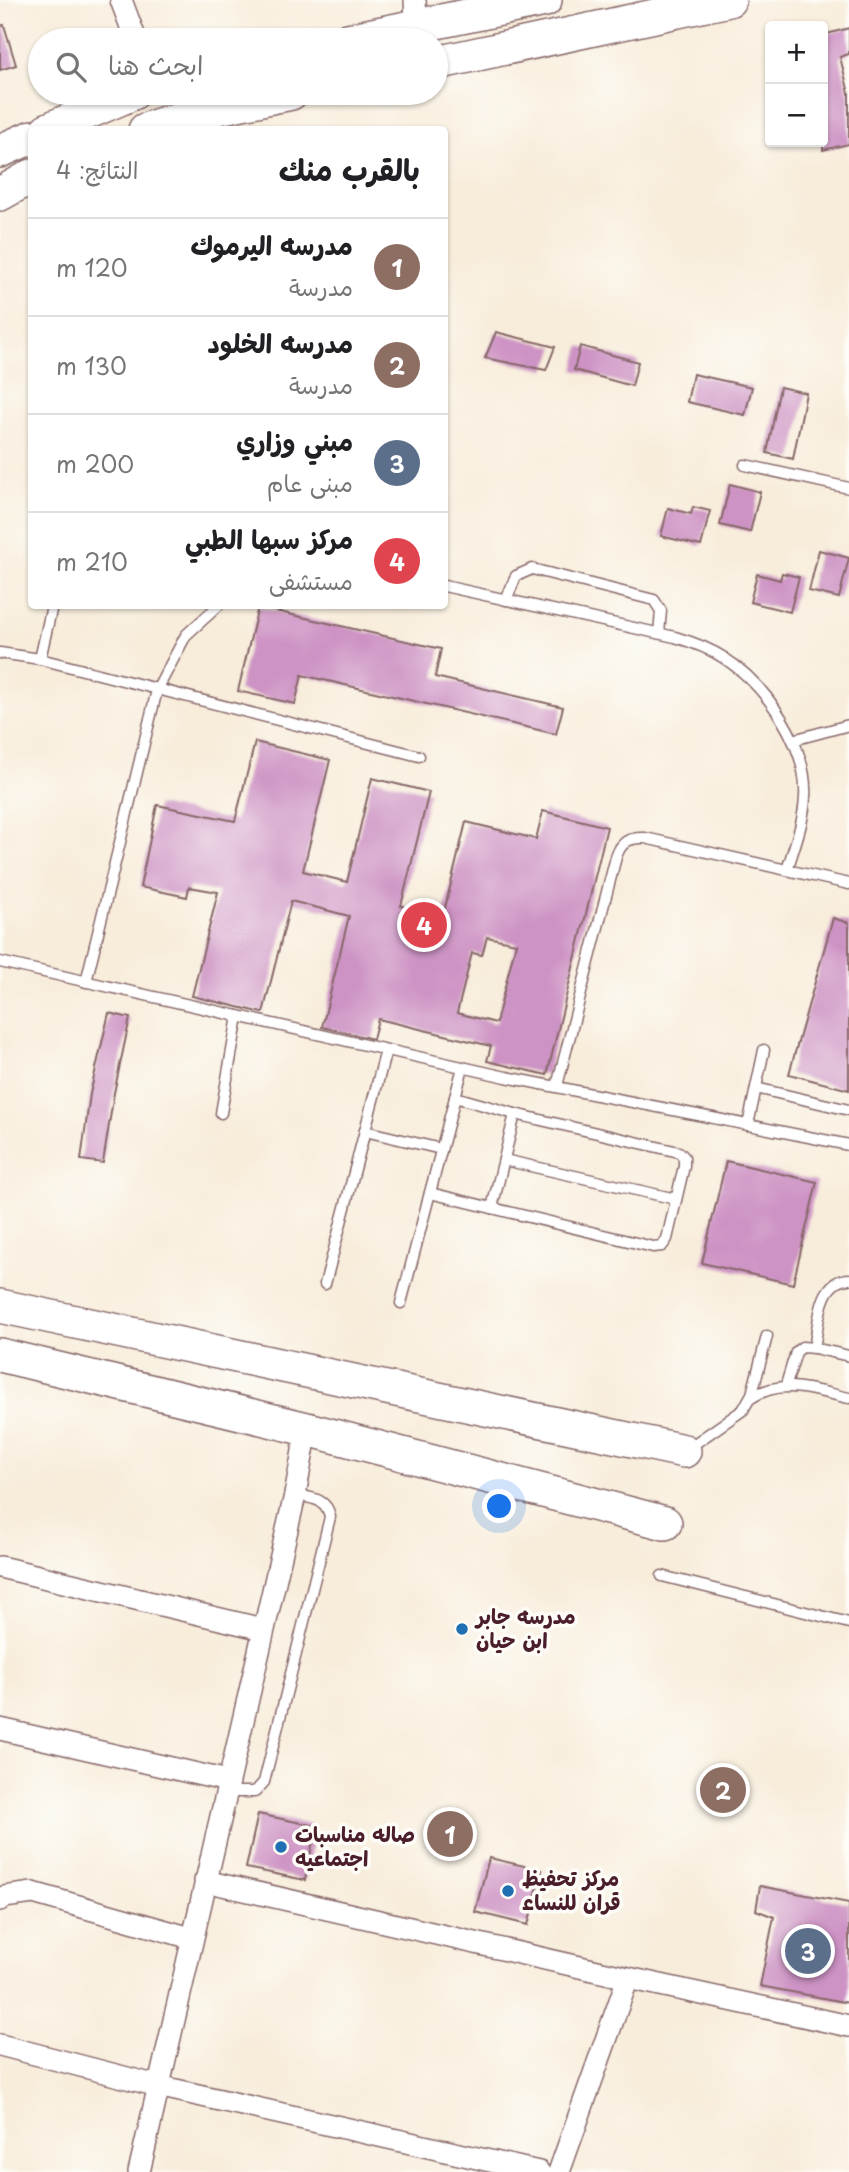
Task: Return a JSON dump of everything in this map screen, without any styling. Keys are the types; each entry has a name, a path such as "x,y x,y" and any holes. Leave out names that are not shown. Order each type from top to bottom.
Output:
{"main road":[{"path":"393,28 545,0"},
{"path":"448,60 729,0"},
{"path":"56,126 105,105"},
{"path":"158,126 235,105"},
{"path":"0,151 28,139"},
{"path":"0,194 28,178"},
{"path":"665,1523 307,1429 4,1356 10,1308 684,1451"}],"street":[{"path":"121,0 132,28"},
{"path":"139,2172 295,1495 307,1429"},
{"path":"0,1567 263,1629"},
{"path":"0,1729 227,1786"},
{"path":"205,1881 849,2026"},
{"path":"0,1900 4,1897 33,1893 191,1938"},
{"path":"559,2172 628,1978"},
{"path":"0,2045 158,2086 539,2172"}],"lane":[{"path":"745,465 849,488"},
{"path":"506,600 516,576 532,569 654,600 661,611 659,634"},
{"path":"448,587 659,634 710,650 742,671 767,698 793,740 802,765 806,798 787,870"},
{"path":"40,659 51,609"},
{"path":"86,982 157,690 186,635 215,609"},
{"path":"0,653 40,659 419,756"},
{"path":"793,740 849,725"},
{"path":"557,1086 616,857 619,848 626,841 635,837 645,838 849,884"},
{"path":"0,962 463,1067 849,1145"},
{"path":"221,1113 239,1016"},
{"path":"325,1284 386,1050"},
{"path":"748,1125 764,1050"},
{"path":"401,1303 463,1067"},
{"path":"756,1088 849,1110"},
{"path":"430,1193 657,1248 667,1239 685,1161 679,1152 515,1114 455,1097"},
{"path":"492,1208 515,1114"},
{"path":"365,1131 441,1149"},
{"path":"504,1160 676,1199"},
{"path":"814,1348 827,1290 837,1281 849,1279"},
{"path":"751,1398 767,1336"},
{"path":"786,1385 796,1352 802,1347 849,1356"},
{"path":"684,1451 736,1417 751,1398 765,1390 786,1385 849,1398"},
{"path":"227,1786 255,1792 264,1782 330,1517 326,1505 321,1501 295,1495"},
{"path":"662,1576 849,1623"}],"building":[{"path":"4,25 16,65 0,70 0,26"},
{"path":"849,28 849,54 840,57 849,93 849,144 823,150 823,147 828,147 828,34"},
{"path":"496,332 555,347 546,370 485,358"},
{"path":"580,346 638,362 632,386 574,370"},
{"path":"693,374 752,387 745,415 687,402"},
{"path":"780,387 806,393 793,459 767,453"},
{"path":"730,484 760,492 750,532 720,525"},
{"path":"693,507 710,511 701,546 661,536 668,508 691,514"},
{"path":"819,550 849,558 839,598 809,591"},
{"path":"782,573 799,577 790,612 750,602 757,574 780,580"},
{"path":"258,609 267,609 441,649 435,677 563,707 556,734 302,675 295,704 238,691"},
{"path":"255,742 330,760 303,871 347,882 372,778 429,792 401,906 443,916 466,822 536,839 543,811 607,827 547,1075 487,1061 491,1046 378,1019 373,1039 322,1027 349,916 291,901 263,1013 192,996 218,892 189,887 187,897 140,887 157,805 235,821","holes":["487,937 516,943 496,1023 457,1013 472,953 482,955"]},
{"path":"833,918 849,923 849,1090 789,1074"},
{"path":"109,1013 130,1018 103,1163 81,1160 90,1094"},
{"path":"726,1161 817,1182 793,1284 702,1263"},
{"name":"صاله مناسبات اجتماعيه","path":"258,1814 316,1826 305,1880 246,1868"},
{"name":"مركز تحفيظ قران للنساء","path":"489,1858 542,1870 528,1925 475,1912"},
{"path":"760,1886 849,1903 849,2003 760,1986 774,1917 756,1910"}],"place":[{"name":"مركز سبها الطبي","path":"424,925"},
{"name":"مدرسه جابر ابن حيان","path":"462,1629"},
{"name":"مدرسه الخلود","path":"723,1790"},
{"name":"مدرسه اليرموك","path":"450,1834"},
{"name":"صاله مناسبات اجتماعيه","path":"281,1847"},
{"name":"مركز تحفيظ قران للنساء","path":"508,1891"},
{"name":"مبني وزاري","path":"808,1951"}]}
